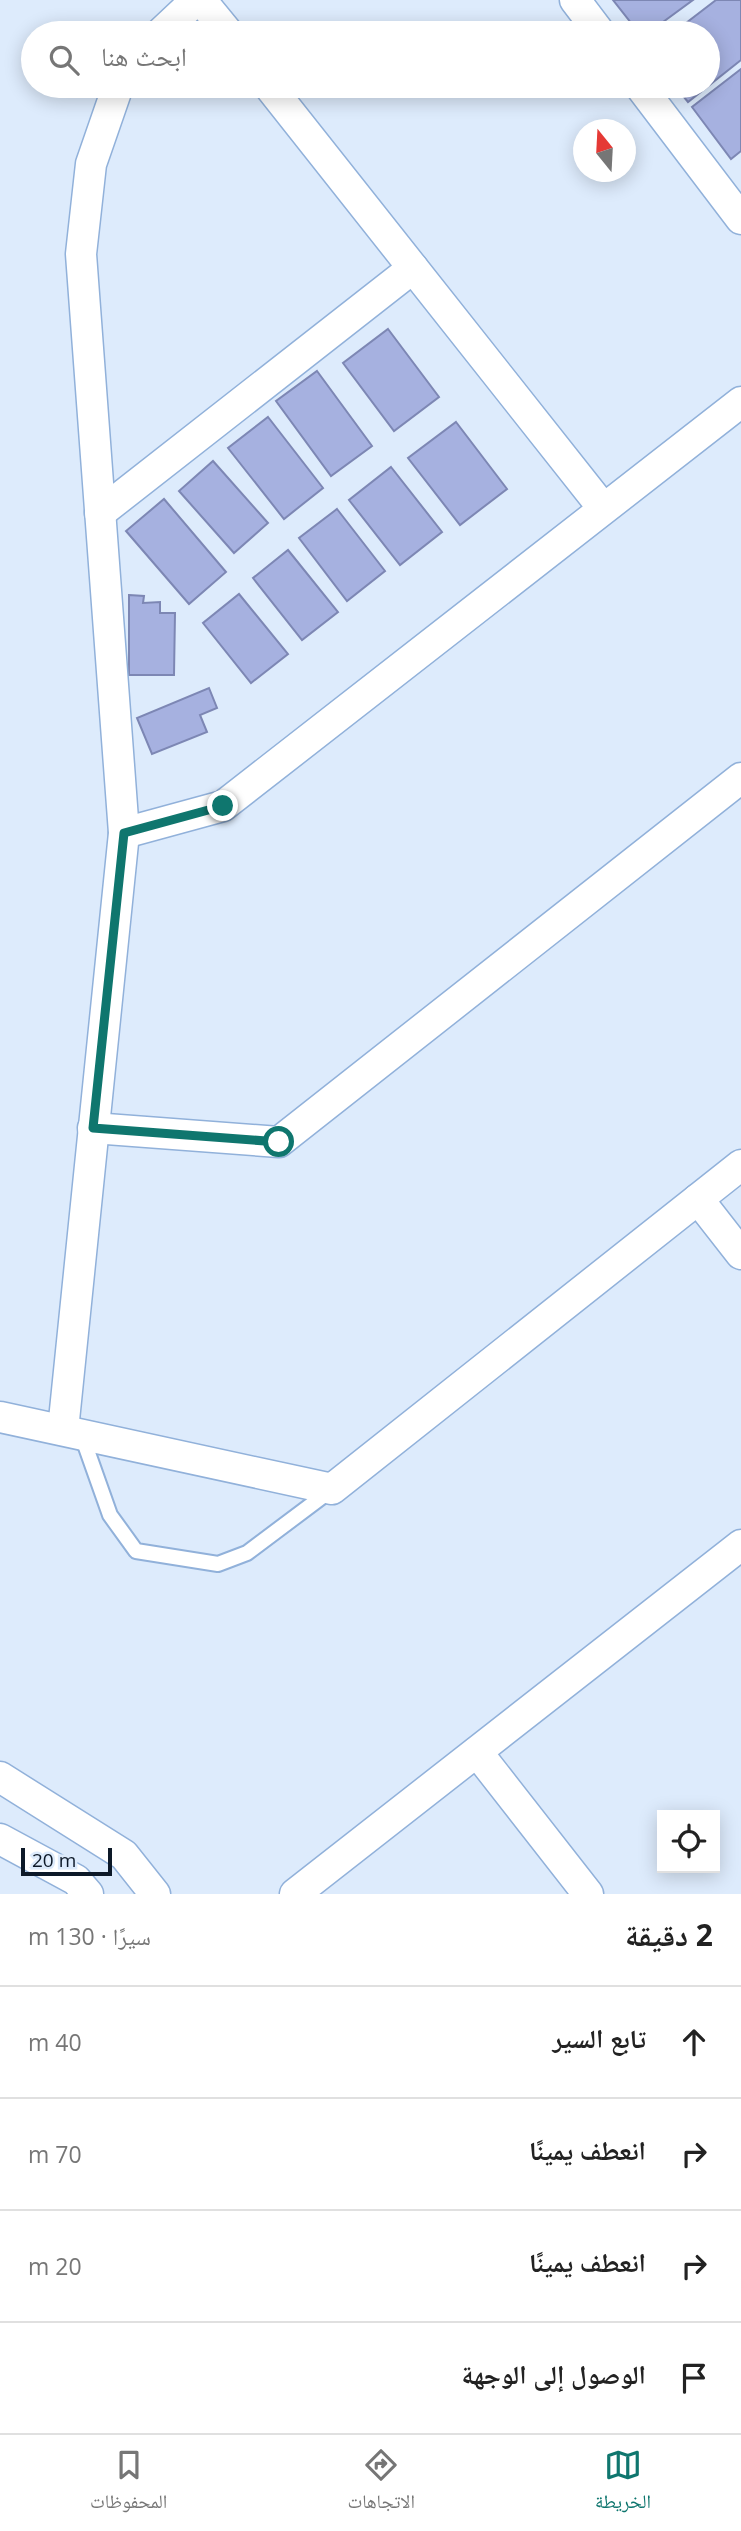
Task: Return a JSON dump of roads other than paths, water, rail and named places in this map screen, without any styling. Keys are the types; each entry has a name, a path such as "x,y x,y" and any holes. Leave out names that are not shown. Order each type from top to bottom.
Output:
{"street":[{"path":"175,21 199,0 217,21"},
{"path":"575,0 591,21"},
{"path":"72,1432 93,1128 124,833 81,254 91,164 114,98"},
{"path":"278,98 603,508"},
{"path":"649,98 741,219"},
{"path":"100,513 413,268"},
{"path":"124,833 223,806 741,402"},
{"path":"93,1128 279,1142 741,778"},
{"path":"0,1417 332,1489 741,1165"},
{"path":"698,1199 741,1254"},
{"path":"295,1894 741,1545"},
{"path":"477,1752 588,1894"},
{"path":"0,1777 124,1855 155,1894"},
{"path":"0,1839 76,1880 88,1894"}],"lane":[{"path":"72,1432 110,1515 136,1551 218,1564 247,1553 332,1489"}]}
